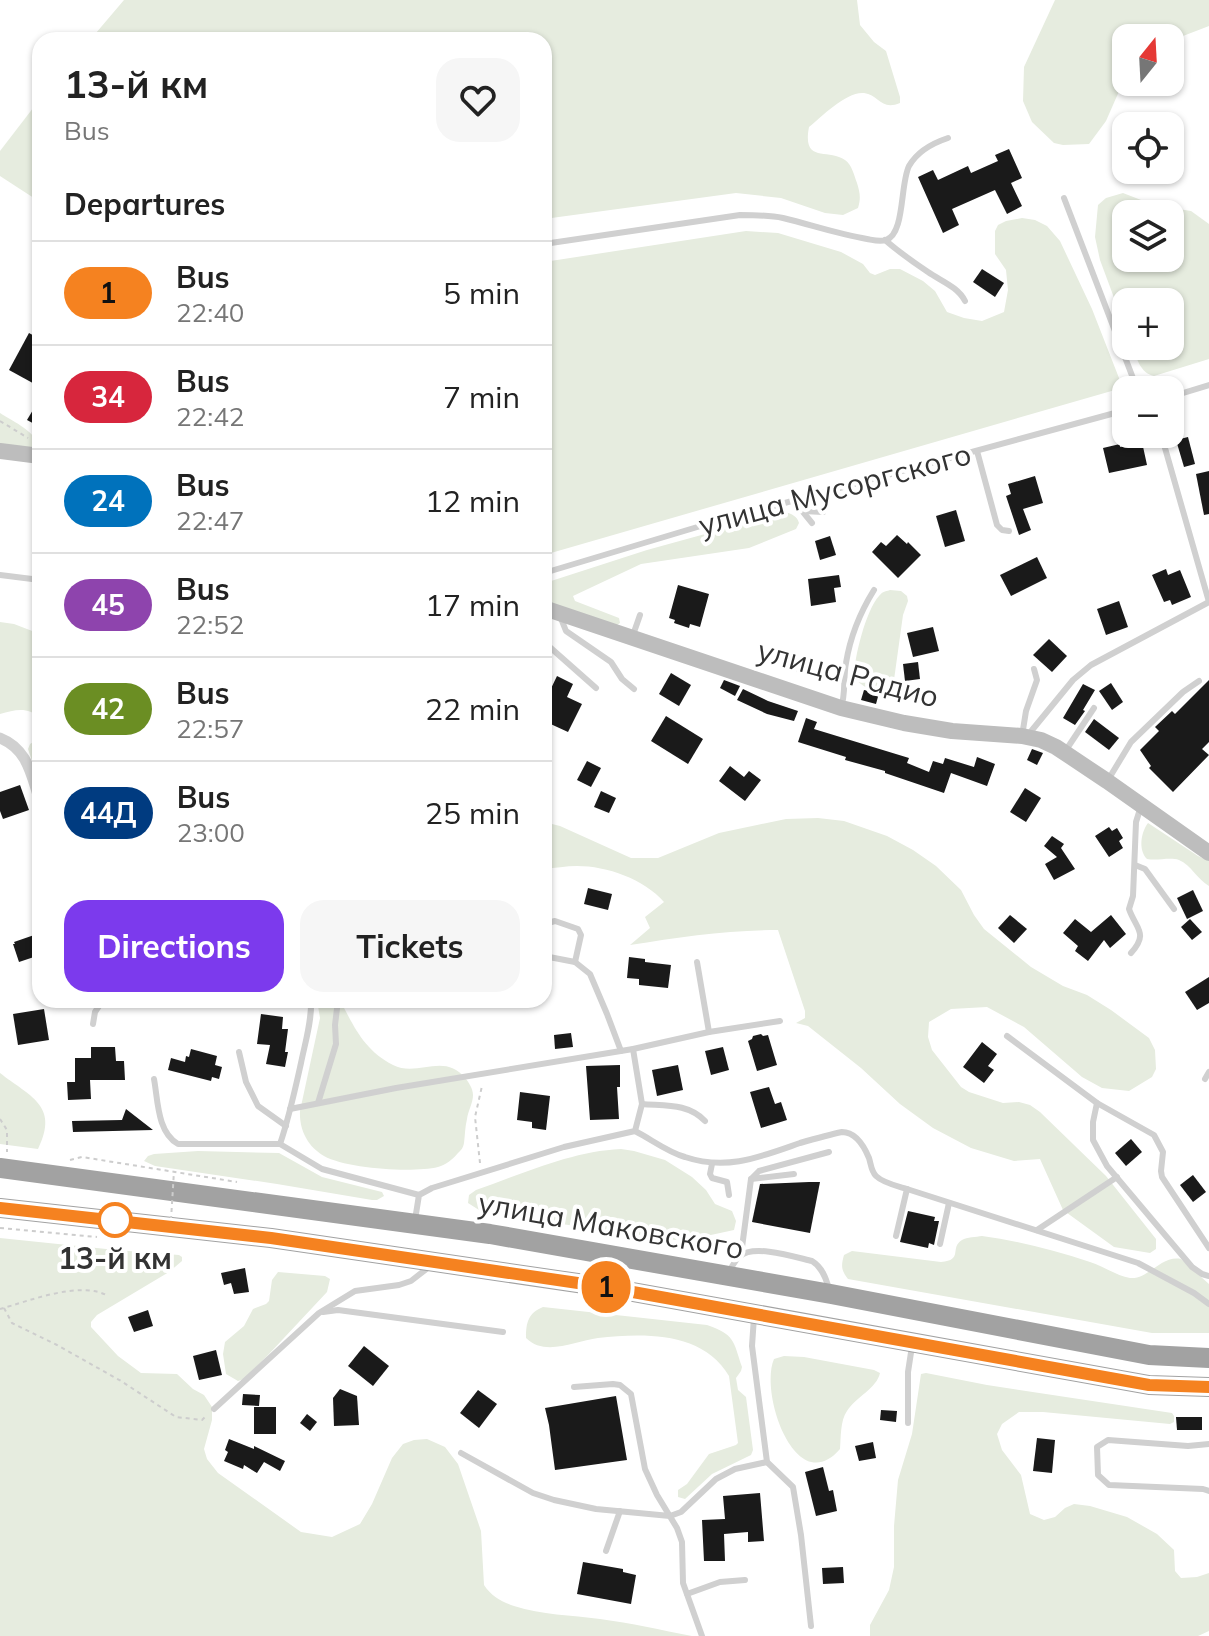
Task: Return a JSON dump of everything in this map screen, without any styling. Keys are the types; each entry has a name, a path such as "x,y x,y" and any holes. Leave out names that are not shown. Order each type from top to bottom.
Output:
{"highway":[{"name":"улица Маковского","path":"3,1161 490,1234 831,1294 1149,1355 1209,1358"},
{"name":"улица Маковского","path":"0,1208 271,1238 605,1287 1149,1385 1209,1387"}],"main road":[{"path":"0,451 32,448"},
{"name":"улица Радио","path":"552,610 841,708 952,731 1041,740 1107,781 1209,853"}],"street":[{"path":"0,739 17,747 32,776"}],"lane":[{"path":"885,240 894,235 898,228 908,168 927,146 948,138"},
{"path":"1064,198 1132,376"},
{"path":"552,243 740,215 766,214 838,234 885,240 961,294 965,301"},
{"path":"1184,393 1209,385"},
{"name":"улица Мусоргского","path":"552,571 704,525 1112,414"},
{"path":"1024,736 1073,680 1091,665 1209,602 1165,448"},
{"path":"977,451 997,525 1009,531"},
{"path":"794,501 812,523"},
{"path":"803,511 823,512"},
{"path":"0,575 32,579"},
{"path":"841,708 845,698 848,651 874,590"},
{"path":"552,611 566,631 611,662 622,679 634,689"},
{"path":"632,638 640,615"},
{"path":"552,649 596,688"},
{"path":"1024,736 1026,711 1037,680 1034,669"},
{"path":"1107,781 1131,742 1183,692 1199,681"},
{"path":"1064,753 1094,708"},
{"path":"1131,953 1136,949 1141,935 1129,909 1133,896 1136,822 1141,806"},
{"path":"1135,865 1145,869 1174,909"},
{"path":"552,922 578,929 581,935 575,962"},
{"path":"552,958 575,962 590,974 621,1051"},
{"path":"697,962 709,1032"},
{"path":"93,1024 98,1008"},
{"path":"280,1144 311,1008"},
{"path":"318,1103 336,1044 337,1008"},
{"path":"290,1109 780,1021"},
{"path":"1007,1036 1097,1103 1154,1135 1163,1152 1162,1177 1209,1248"},
{"path":"633,1049 642,1104 635,1131"},
{"path":"239,1052 246,1082 258,1106 286,1126"},
{"path":"154,1079 165,1130 178,1144 280,1144 322,1169 419,1195 479,1172 564,1147 635,1131 683,1157 712,1164 744,1161 848,1132 861,1144 877,1178 1138,1263 1209,1304"},
{"path":"1097,1103 1093,1140 1107,1166 1192,1267 1209,1276"},
{"path":"642,1104 690,1108 705,1121"},
{"path":"726,1276 741,1255 754,1174 829,1152"},
{"path":"712,1164 712,1178 727,1182 729,1195"},
{"path":"751,1179 794,1174"},
{"path":"1037,1230 1117,1177"},
{"path":"896,1236 907,1189"},
{"path":"415,1224 419,1195"},
{"path":"940,1244 949,1203"},
{"path":"741,1255 760,1250 812,1261 821,1270 831,1294"},
{"path":"214,1409 319,1313 355,1291 411,1281 436,1262"},
{"path":"319,1313 338,1310 503,1332"},
{"path":"754,1314 752,1346 767,1462 793,1487 811,1626"},
{"path":"908,1423 908,1372 912,1342"},
{"path":"574,1387 613,1384 620,1385 631,1394 645,1469 682,1542 683,1583 702,1636"},
{"path":"1209,1444 1188,1446 1108,1440 1097,1447 1096,1459 1098,1475 1109,1485 1209,1491"},
{"path":"461,1453 533,1493 575,1506 670,1516 681,1512 716,1479 735,1469 767,1462"},
{"path":"606,1551 620,1511"},
{"path":"687,1594 720,1582 745,1580"}],"path":[{"path":"0,421 32,444"},
{"path":"479,1172 477,1103 482,1085 500,1072"},
{"path":"0,1119 7,1130 3,1161"},
{"path":"131,1164 174,1171 170,1236"},
{"path":"0,1228 100,1237"},
{"path":"108,1296 98,1291 72,1290 2,1309 12,1323 121,1381 176,1417 202,1420 214,1409"}],"shaded area":[{"path":"124,0 857,0 860,25 886,51 900,103 888,105 869,94 857,93 809,127 809,146 813,151 845,160 854,174 859,193 858,208 843,215 825,213 781,198 736,193 552,218 552,32 97,32"},
{"path":"1055,0 1209,0 1209,26 1184,36 1184,24 1112,24 1112,96 1117,96 1106,121 1089,144 1054,143 1032,122 1023,101 1024,67"},
{"path":"32,109 32,197 0,176 0,151"},
{"path":"1123,193 1141,200 1112,200 1112,272 1184,272 1184,210 1191,211 1209,224 1209,359 1154,376 1145,372 1138,360 1184,360 1184,288 1112,288 1112,292 1095,237 1098,205 1106,198"},
{"path":"1022,218 1035,220 1047,226 1060,241 1092,309 1118,376 1112,376 1112,391 552,553 552,261 746,231 778,233 841,252 875,275 900,269 935,291 947,312 982,321 1004,312 1008,290 1006,270 995,254 998,225"},
{"path":"0,413 32,435 32,448 0,444"},
{"path":"785,512 799,523 796,529 749,548 641,564 573,596 575,601 619,618 617,625 552,605 552,581 647,550"},
{"path":"890,590 901,591 908,601 903,615 893,687 891,693 886,694 871,690 854,677 865,623 880,594"},
{"path":"0,622 32,631 32,713 16,710 0,714"},
{"path":"786,819 844,821 887,836 913,850 936,866 961,890 984,929 1031,967 1063,986 1087,995 1149,1038 1155,1050 1156,1069 1152,1077 1129,1091 1102,1088 1082,1077 1024,1027 987,1007 951,1009 929,1022 928,1037 932,1050 961,1087 1003,1103 1030,1105 1040,1112 1106,1176 1156,1239 1156,1249 1150,1253 1114,1247 1063,1210 1040,1159 1014,1161 971,1148 933,1128 808,1026 796,1023 805,1018 805,1011 778,930 722,933 630,945 650,928 645,917 664,902 656,894 624,875 600,868 552,868 552,824 631,858 658,858 719,833"},
{"path":"1148,823 1209,861 1209,886 1179,860 1147,859 1142,851 1142,841"},
{"path":"318,1008 344,1008 367,1045 393,1065 412,1069 449,1067 466,1079 472,1088 473,1098 463,1146 452,1160 427,1169 364,1167 324,1156 309,1143 301,1125 300,1111 320,1018"},
{"path":"0,1073 31,1096 43,1112 44,1134 38,1149 0,1144"},
{"path":"621,1149 665,1160 692,1177 715,1204 732,1211 736,1221 734,1230 683,1241 505,1216 479,1210 468,1203 469,1195 476,1190 529,1171 584,1154"},
{"path":"198,1151 279,1153 322,1177 382,1192 384,1196 372,1200 155,1166 144,1161 154,1154"},
{"path":"982,1236 1063,1254 1130,1278 1137,1278 1167,1261 1181,1259 1209,1284 1209,1333 1152,1333 848,1279 842,1268 844,1255 852,1251 948,1261 962,1240"},
{"path":"0,1238 182,1257 182,1261 169,1272 97,1315 91,1327 118,1356 141,1373 177,1374 204,1395 212,1407 212,1420 204,1449 207,1459 218,1473 301,1532 332,1537 360,1524 392,1458 403,1444 427,1439 445,1447 458,1464 481,1531 484,1585 493,1595 535,1611 692,1636 0,1636"},
{"path":"278,1272 325,1276 330,1279 327,1292 244,1379 238,1381 226,1374 225,1342 244,1326 253,1309 269,1301 272,1280"},
{"path":"543,1307 707,1325 723,1332 734,1344 742,1367 736,1378 738,1390 746,1397 753,1450 751,1455 712,1474 685,1499 678,1497 678,1490 687,1484 709,1454 738,1443 729,1376 718,1361 704,1350 671,1338 615,1336 551,1347 534,1344 526,1338 527,1323 534,1312"},
{"path":"804,1357 880,1373 875,1383 847,1411 840,1449 824,1461 809,1461 796,1452 777,1416 771,1375 774,1359"},
{"path":"921,1374 1172,1413 1174,1422 1170,1424 1019,1412 1002,1424 997,1434 1002,1450 1021,1475 1030,1514 1044,1520 1055,1517 1074,1504 1127,1517 1157,1534 1174,1550 1175,1571 1181,1578 1209,1573 1209,1631 1198,1636 870,1636 870,1625 889,1590 894,1567 898,1480 912,1434"}],"building":[{"path":"1009,149 1022,178 1011,183 1022,206 1007,214 995,190 952,209 959,225 943,233 918,177 933,170 938,180 968,166 971,173 998,161 995,155"},
{"path":"982,269 1004,283 995,297 973,282"},
{"path":"29,333 32,335 32,383 9,370"},
{"path":"1188,437 1195,464 1184,467 1178,448 1184,448 1184,438"},
{"path":"1103,448 1143,448 1147,465 1109,473"},
{"path":"1209,471 1209,514 1204,515 1196,474"},
{"path":"1035,476 1043,503 1023,509 1031,530 1019,535 1006,496 1011,494 1008,484"},
{"path":"956,510 965,541 945,547 936,516"},
{"path":"897,535 921,555 898,578 872,552 881,542 886,546"},
{"path":"830,536 836,555 820,560 815,541"},
{"path":"1037,557 1047,578 1011,596 1000,575"},
{"path":"1166,569 1168,575 1180,570 1191,597 1172,605 1170,600 1164,602 1152,575"},
{"path":"839,575 841,587 834,588 836,602 811,606 808,579"},
{"path":"678,585 709,594 700,627 690,624 689,628 669,618"},
{"path":"1119,601 1128,627 1106,635 1097,609"},
{"path":"933,627 939,651 913,657 907,633"},
{"path":"1049,639 1067,656 1052,672 1033,655"},
{"path":"800,657 815,661 810,676 796,672"},
{"path":"918,662 920,679 905,681 903,664"},
{"path":"671,673 691,685 679,706 659,694"},
{"path":"557,676 573,684 567,697 582,704 568,732 552,725 552,686"},
{"path":"724,680 740,686 735,696 720,688"},
{"path":"1209,680 1209,742 1202,749 1209,755 1173,792 1149,768 1151,766 1140,750 1159,731 1155,727 1172,711 1175,714"},
{"path":"1111,683 1123,702 1112,710 1099,691"},
{"path":"1083,684 1095,690 1075,725 1063,718"},
{"path":"743,689 798,711 794,721 767,714 737,700"},
{"path":"864,690 879,693 876,704 861,700"},
{"path":"666,716 703,739 688,764 651,741"},
{"path":"806,718 817,722 814,729 909,758 907,763 929,772 933,761 943,764 945,758 974,767 977,757 995,764 987,786 951,773 944,793 798,742"},
{"path":"1094,719 1119,738 1109,750 1085,732"},
{"path":"1032,749 1043,753 1037,765 1027,760"},
{"path":"587,761 601,768 591,787 577,780"},
{"path":"730,766 744,777 749,771 761,780 745,801 719,781"},
{"path":"20,785 29,810 3,819 0,792"},
{"path":"1025,788 1041,798 1026,822 1010,812"},
{"path":"601,791 616,798 609,813 594,807"},
{"path":"1109,827 1112,831 1117,828 1123,838 1119,841 1123,848 1109,857 1095,836"},
{"path":"1052,836 1064,844 1061,848 1075,869 1054,880 1045,864 1057,857 1044,846"},
{"path":"588,888 612,894 608,910 584,904"},
{"path":"1193,890 1203,911 1187,919 1177,898"},
{"path":"1010,915 1027,929 1014,943 998,928"},
{"path":"1111,915 1126,934 1110,948 1104,940 1088,961 1075,951 1078,946 1063,933 1075,919 1091,932"},
{"path":"1190,919 1202,932 1192,940 1181,927"},
{"path":"32,936 32,958 19,962 14,942"},
{"path":"629,957 671,965 668,988 639,985 639,979 627,978"},
{"path":"1209,977 1209,1003 1197,1010 1185,992"},
{"path":"44,1009 49,1040 18,1045 13,1014"},
{"path":"261,1014 283,1017 282,1029 288,1029 285,1067 266,1064 270,1045 257,1044"},
{"path":"571,1033 573,1047 555,1049 554,1035"},
{"path":"761,1034 768,1035 777,1065 757,1071 748,1041"},
{"path":"982,1042 997,1054 988,1066 994,1070 984,1083 963,1067"},
{"path":"91,1047 115,1047 116,1061 124,1061 125,1080 90,1080 91,1099 68,1100 67,1082 75,1082 75,1058 91,1058"},
{"path":"723,1047 729,1070 711,1075 705,1051"},
{"path":"191,1049 217,1056 215,1065 222,1067 219,1079 212,1077 211,1081 168,1070 171,1058 185,1062"},
{"path":"620,1065 620,1087 617,1087 619,1119 590,1120 586,1066"},
{"path":"678,1065 683,1090 657,1096 652,1070"},
{"path":"769,1087 775,1104 781,1102 787,1120 761,1128 750,1092"},
{"path":"520,1092 550,1096 546,1130 532,1128 532,1122 517,1120"},
{"path":"126,1109 153,1130 73,1132 72,1121 122,1120"},
{"path":"1131,1139 1142,1152 1126,1166 1115,1153"},
{"path":"1193,1175 1206,1192 1193,1202 1180,1185"},
{"path":"820,1182 810,1233 752,1222 760,1184"},
{"path":"908,1211 935,1217 934,1221 939,1221 934,1245 929,1243 928,1248 900,1242"},
{"path":"245,1268 249,1292 234,1294 231,1283 224,1285 221,1273"},
{"path":"148,1310 153,1326 134,1332 128,1317"},
{"path":"364,1346 389,1366 373,1386 348,1366"},
{"path":"216,1350 222,1375 199,1380 193,1356"},
{"path":"340,1389 357,1396 359,1425 334,1426 333,1398"},
{"path":"478,1390 497,1404 479,1428 460,1413"},
{"path":"243,1394 260,1395 259,1406 242,1405"},
{"path":"616,1396 627,1460 555,1470 545,1408"},
{"path":"254,1407 276,1407 276,1434 254,1434"},
{"path":"881,1410 897,1411 896,1422 880,1420"},
{"path":"307,1414 317,1422 310,1431 300,1423"},
{"path":"1176,1417 1202,1417 1202,1430 1177,1430"},
{"path":"1037,1438 1055,1440 1052,1473 1033,1471"},
{"path":"229,1439 254,1449 254,1446 285,1461 280,1471 264,1462 257,1473 244,1465 243,1469 224,1461"},
{"path":"873,1442 876,1458 859,1461 855,1446"},
{"path":"823,1467 829,1491 833,1490 837,1511 816,1516 805,1472"},
{"path":"760,1493 764,1541 748,1542 748,1532 724,1534 725,1561 704,1561 702,1520 725,1519 723,1496"},
{"path":"583,1562 623,1569 623,1572 636,1575 631,1604 577,1594"},
{"path":"843,1567 844,1583 823,1584 822,1568"}],"bus line":[{"name":"1","path":"0,1208 271,1238 577,1282 1149,1385 1209,1387"}],"place":[{"name":"13-й км","path":"115,1220"}]}
